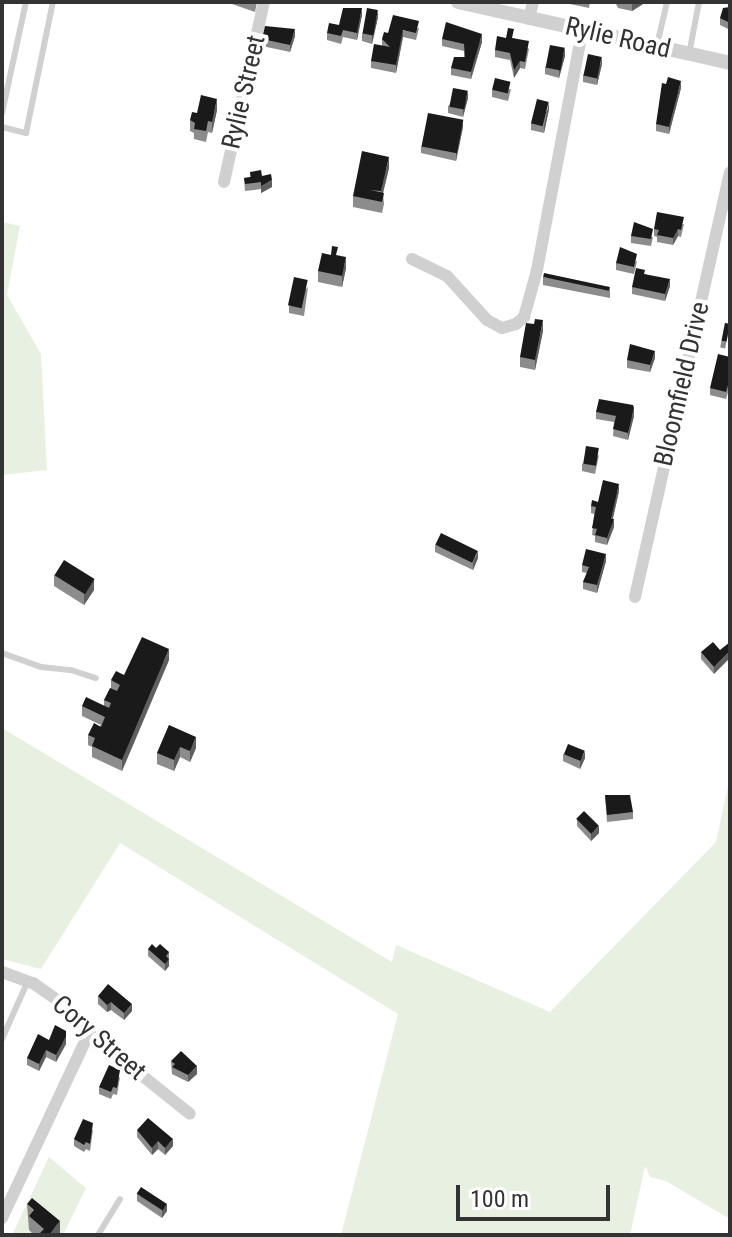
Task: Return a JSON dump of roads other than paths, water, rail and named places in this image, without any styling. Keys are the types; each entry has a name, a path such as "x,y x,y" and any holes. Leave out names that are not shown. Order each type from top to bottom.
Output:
{"street":[{"name":"Rylie Street","path":"224,182 264,2"},
{"name":"Rylie Road","path":"458,2 730,63"},
{"path":"529,19 533,2"},
{"path":"412,259 447,276 487,320 502,328 516,324 524,317 537,270 582,31"},
{"name":"Bloomfield Drive","path":"635,597 730,172"},
{"name":"Cory Street","path":"2,972 28,981 62,1003 89,1033 190,1114"},
{"path":"2,1218 89,1033"}],"lane":[{"path":"2,113 26,2"},
{"path":"2,127 26,133 53,2"},
{"path":"656,47 667,2"},
{"path":"689,54 699,2"},
{"path":"2,653 41,667 71,670 96,678"},
{"path":"2,1039 28,981"},
{"path":"98,1235 120,1199"}]}
